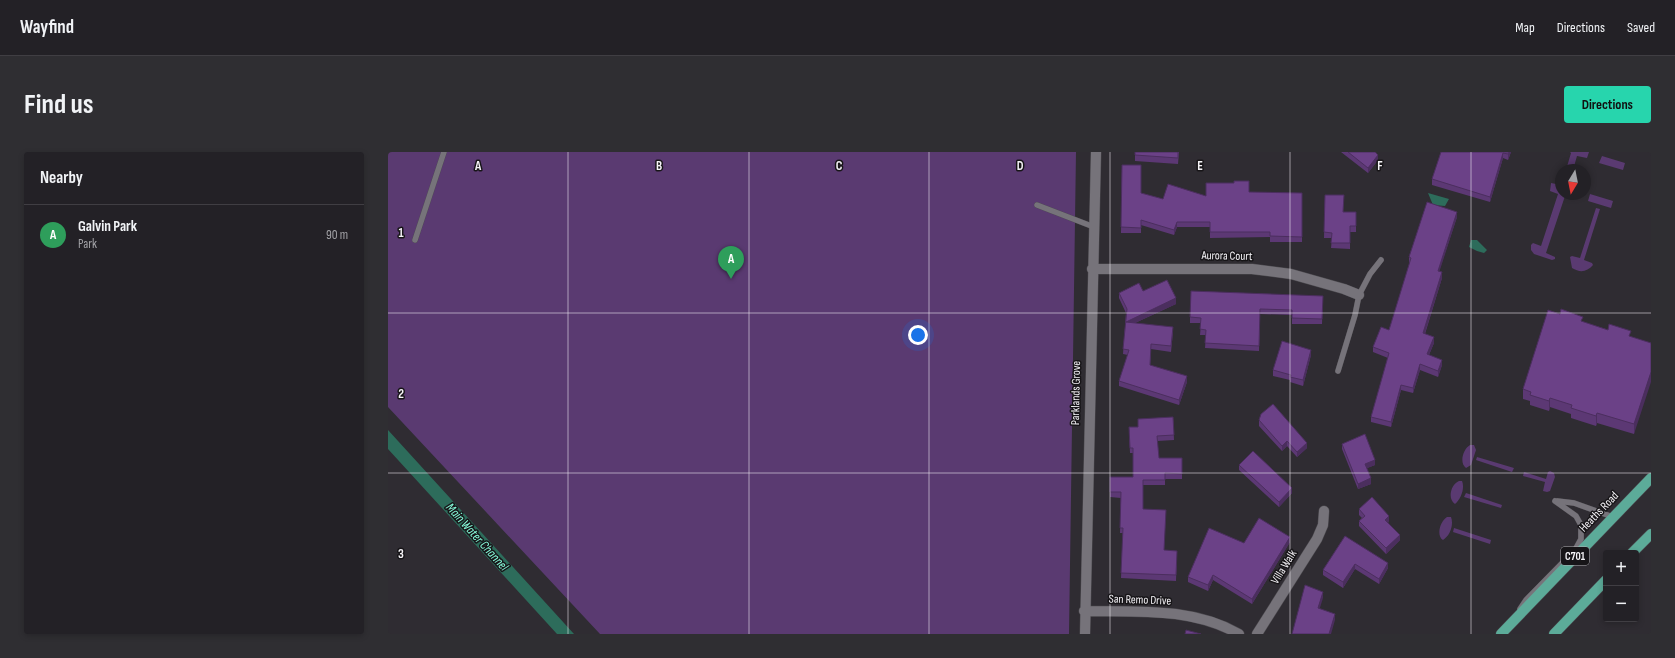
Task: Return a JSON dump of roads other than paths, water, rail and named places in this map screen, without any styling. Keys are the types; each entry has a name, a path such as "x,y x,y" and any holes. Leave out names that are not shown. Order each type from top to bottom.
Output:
{"main road":[{"name":"Heaths Road","path":"1501,634 1651,478"},
{"path":"1635,550 1651,534"},
{"path":"1554,634 1603,583"}],"street":[{"name":"Parklands Grove","path":"1085,634 1084,611 1096,152"},
{"name":"Aurora Court","path":"1092,269 1252,269 1292,274 1344,289 1359,295"},
{"name":"Villa Walk","path":"1258,634 1318,539 1321,532 1324,511"},
{"name":"San Remo Drive","path":"1084,611 1169,612 1195,617 1239,634"}],"lane":[{"path":"415,240 444,152"},
{"path":"1037,205 1094,227"},
{"path":"1338,371 1355,316 1359,295 1370,274 1381,260"},
{"path":"1512,622 1526,600 1575,550 1581,539 1580,525 1576,516 1555,501 1574,503 1613,516"}],"water":[{"path":"1428,193 1449,199 1445,206 1433,205"},
{"path":"1471,240 1477,240 1487,250 1484,253 1469,247"},
{"name":"Main Water Channel","path":"388,430 574,634 557,634 388,449"}],"place":[{"name":"Galvin Park","path":"731,279"}]}
